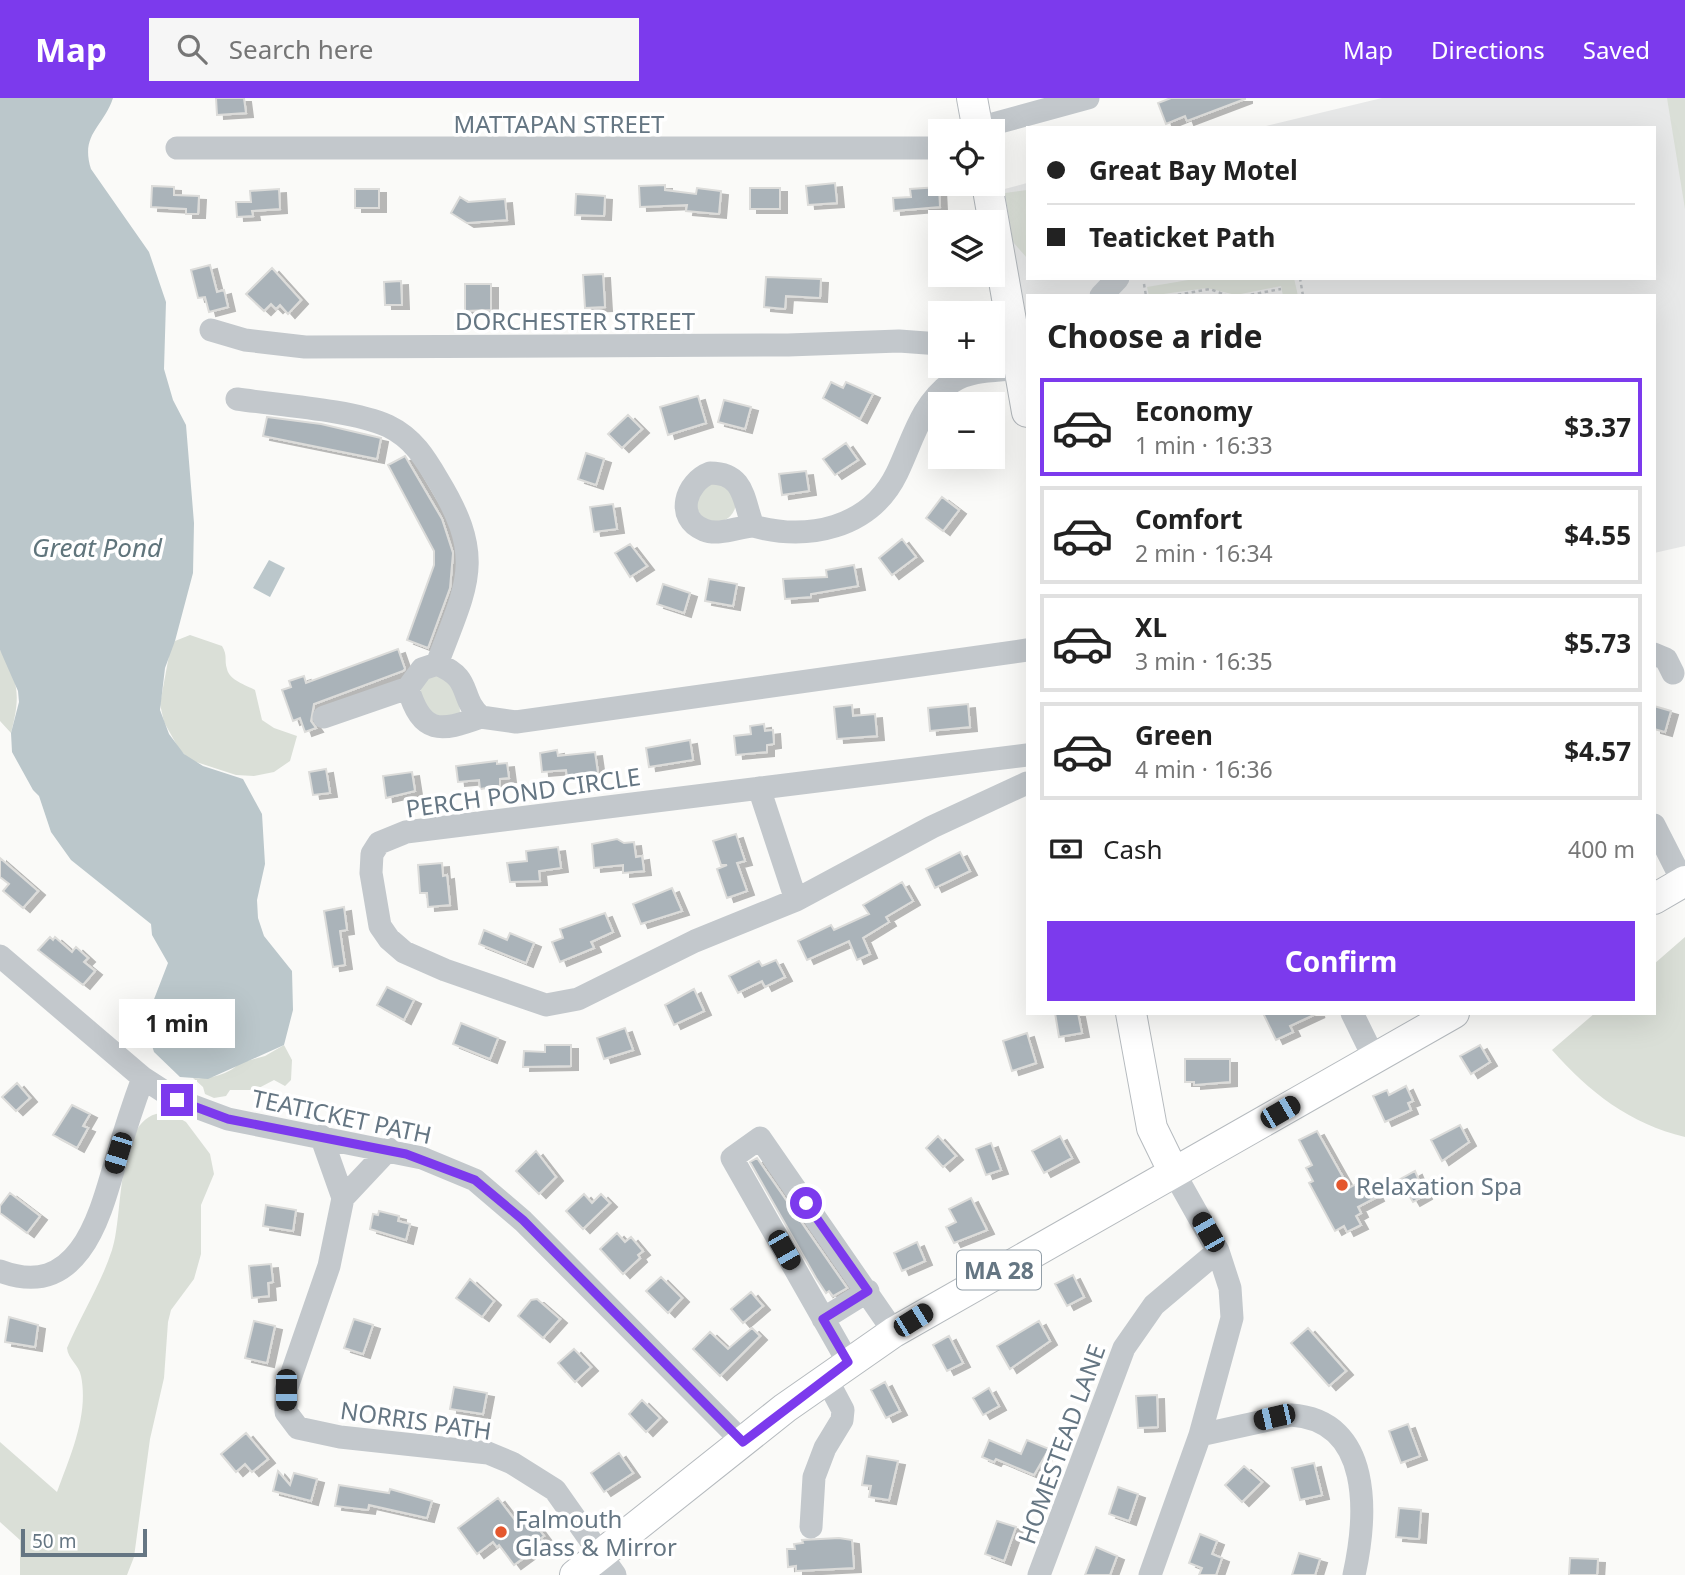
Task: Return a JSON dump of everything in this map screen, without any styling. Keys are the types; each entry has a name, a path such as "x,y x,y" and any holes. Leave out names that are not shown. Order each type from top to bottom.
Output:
{"main road":[{"path":"972,98 976,119"},
{"path":"988,196 999,301"},
{"path":"1005,342 1020,368 1026,406"},
{"path":"1656,898 1684,882"},
{"path":"1131,1015 1152,1128 1173,1171"},
{"name":"MA 28","path":"575,1575 609,1564 743,1442 837,1370 894,1332 1450,1015"}],"street":[{"path":"1005,121 1088,98"},
{"name":"MATTAPAN STREET","path":"177,148 928,148"},
{"path":"1103,294 1116,280"},
{"name":"DORCHESTER STREET","path":"211,330 245,340 305,347 788,345 899,341 928,343"},
{"path":"753,526 803,534 824,531 856,516 889,486 919,420 943,390 972,373 1020,368"},
{"path":"237,399 363,418 396,430 419,449 452,502 464,530 469,556 464,592 437,664"},
{"path":"408,688 416,712 432,726 449,728 481,717 516,722 1026,650"},
{"path":"1656,655 1666,659 1673,673"},
{"path":"324,717 408,688 422,669 437,664"},
{"path":"437,664 462,681 468,702 481,717"},
{"name":"PERCH POND CIRCLE","path":"1026,755 415,831 388,838 379,843 372,854 371,873 380,926 404,951 457,975 533,1003 546,1005 578,999 695,941 796,900 932,827 1026,783"},
{"path":"759,788 796,900"},
{"path":"1656,829 1684,882"},
{"name":"TEATICKET PATH","path":"0,956 143,1079 201,1111 228,1119 389,1149 461,1172 523,1220 743,1442"},
{"path":"1353,1015 1374,1058"},
{"path":"0,1271 34,1276 56,1271 71,1261 91,1236 143,1079"},
{"path":"321,1136 344,1198"},
{"path":"811,1527 814,1477 825,1448 842,1420 844,1410 837,1370 823,1319 732,1158 760,1138 894,1332"},
{"name":"NORRIS PATH","path":"389,1149 344,1198 320,1297 286,1390 286,1412 298,1428 340,1437 488,1453 512,1462 555,1490 609,1564"},
{"path":"1150,1575 1200,1435 1232,1318 1230,1288 1218,1251 1173,1171"},
{"name":"HOMESTEAD LANE","path":"1039,1575 1124,1348 1154,1305 1218,1251"},
{"path":"823,1319 868,1291"},
{"path":"1200,1435 1292,1415 1319,1420 1341,1435 1354,1459 1360,1494 1361,1524 1354,1575"}],"path":[{"path":"1144,285 1146,294"},
{"path":"1182,294 1210,289 1223,294"},
{"path":"1255,294 1281,289"}],"shaded area":[{"path":"1382,98 1685,98 1685,546 1656,553 1656,294 1026,294 1026,361 1005,238 1005,210 1000,210 998,196 1005,196 1005,189 1026,183 1026,280 1656,280 1656,126 1266,126"},
{"path":"1667,98 1685,98 1685,209"},
{"path":"1026,190 1026,257 1013,242 1005,193"},
{"path":"1188,280 1294,280 1298,294 1283,294 1281,286 1241,294 1207,288 1149,294 1147,287"},
{"path":"716,482 724,483 730,488 735,494 735,510 730,516 724,521 716,522 708,521 702,516 697,510 696,502 697,494 702,488 708,483"},
{"path":"190,635 222,646 228,673 238,682 255,690 262,720 274,728 297,736 290,761 274,772 254,776 236,775 190,760 179,749 164,722 160,704 170,650 175,641"},
{"path":"0,650 15,681 17,700 11,733 0,721"},
{"path":"437,670 459,694 460,713 453,720 425,711 419,684"},
{"path":"1685,937 1685,1137 1646,1124 1612,1104 1596,1093 1552,1050 1593,1015 1656,1015 1656,962"},
{"path":"284,1045 292,1060 291,1080 285,1086 274,1080 255,1090 230,1090 226,1096 214,1098 205,1094 203,1087 193,1078 225,1073 239,1063 265,1056"},
{"path":"160,1113 172,1114 186,1122 210,1154 214,1174 201,1205 201,1254 194,1279 171,1310 168,1322 164,1378 150,1439 134,1557 127,1575 20,1575 20,1540 0,1522 0,1442 57,1492 77,1435 82,1406 81,1376 67,1348 112,1250 128,1150 135,1133 146,1120"}],"water":[{"name":"Great Pond","path":"0,98 113,98 90,139 88,157 91,169 149,252 166,302 164,369 173,400 186,425 194,523 193,573 165,668 160,710 169,734 184,754 203,766 243,779 262,814 265,864 257,900 258,918 264,936 292,971 293,1010 284,1045 208,1079 180,1077 154,1052 147,1030 151,1007 168,963 152,935 151,924 71,860 51,832 39,796 12,752 11,733 19,702 18,691 0,650"},
{"path":"269,560 285,568 270,597 253,588"}],"building":[{"path":"216,98 244,98 246,113 217,115"},
{"path":"1171,98 1245,99 1187,121 1185,116 1166,124 1158,103"},
{"path":"835,183 837,203 808,205 806,186"},
{"path":"665,185 665,190 696,194 697,188 721,191 719,214 686,211 687,205 640,207 639,186"},
{"path":"152,186 174,187 174,195 199,196 198,214 186,214 186,209 151,207"},
{"path":"750,188 780,188 780,209 750,209"},
{"path":"928,188 928,196 939,196 940,207 894,211 893,198 911,197 910,189"},
{"path":"279,189 280,209 252,211 253,216 237,217 236,202 251,202 250,191"},
{"path":"355,189 379,189 379,208 355,208"},
{"path":"576,194 605,196 604,216 575,215"},
{"path":"460,197 468,202 505,199 507,220 467,223 451,213"},
{"path":"210,265 217,292 224,290 228,307 209,312 205,297 198,298 191,270"},
{"path":"272,268 301,300 288,314 280,305 276,309 271,304 264,311 246,294"},
{"path":"603,274 605,307 585,308 583,275"},
{"path":"766,277 821,279 820,298 786,296 785,309 764,307"},
{"path":"401,281 402,305 385,305 384,282"},
{"path":"465,284 491,284 491,310 465,311"},
{"path":"831,382 843,388 846,382 873,394 860,419 823,398"},
{"path":"698,396 706,423 668,435 660,407"},
{"path":"724,400 751,407 745,429 718,422"},
{"path":"628,415 642,429 622,448 608,434"},
{"path":"267,417 321,424 381,438 377,459 263,436"},
{"path":"846,443 858,460 835,475 823,459"},
{"path":"586,453 604,459 596,485 578,479"},
{"path":"405,456 442,519 453,553 450,588 428,648 407,640 434,565 434,551 388,465"},
{"path":"806,471 809,491 782,495 779,474"},
{"path":"942,497 959,510 943,531 926,518"},
{"path":"613,504 617,529 594,532 590,507"},
{"path":"902,539 916,557 892,575 879,558"},
{"path":"630,544 647,566 630,577 615,553"},
{"path":"854,565 858,586 811,594 811,597 785,599 783,579 827,577 826,570"},
{"path":"709,579 737,584 733,606 705,601"},
{"path":"663,584 690,593 684,613 657,604"},
{"path":"398,649 405,669 403,671 314,704 311,721 316,728 305,732 300,718 293,721 282,690 291,687 289,681 304,676 306,683"},
{"path":"968,704 970,727 930,731 928,708"},
{"path":"852,705 853,716 875,714 877,736 837,739 834,707"},
{"path":"1656,707 1671,711 1665,732 1656,730"},
{"path":"764,724 765,731 773,730 774,744 767,745 767,752 736,755 734,736 751,734 750,726"},
{"path":"690,740 693,760 649,767 646,748"},
{"path":"557,750 558,756 595,752 598,773 567,777 566,770 542,772 540,753"},
{"path":"497,761 497,764 507,763 509,778 500,779 500,786 480,789 479,780 458,782 456,766"},
{"path":"326,769 330,793 313,795 309,772"},
{"path":"412,772 415,791 386,798 383,776"},
{"path":"736,834 745,861 737,863 747,891 727,898 717,869 727,865 721,865 713,841"},
{"path":"617,839 624,843 634,842 636,857 642,856 644,871 623,873 623,865 594,868 592,844"},
{"path":"558,847 561,868 539,871 540,881 510,882 507,863 527,861 526,851"},
{"path":"960,852 970,871 935,888 926,869"},
{"path":"0,858 38,891 23,908 3,891 9,884 0,877"},
{"path":"442,863 443,876 447,875 450,905 428,907 427,893 420,893 418,865"},
{"path":"902,882 913,901 886,917 889,922 863,938 870,954 857,960 849,941 807,960 798,941 831,925 834,930 869,914 863,905"},
{"path":"672,888 682,911 641,924 633,904"},
{"path":"344,907 347,930 340,931 345,965 333,967 324,911"},
{"path":"605,913 613,932 591,942 594,948 560,962 552,942 563,938 560,929"},
{"path":"484,930 507,940 510,933 534,943 526,963 479,944"},
{"path":"50,937 53,940 55,937 72,952 76,947 88,958 84,962 95,971 83,985 38,950"},
{"path":"776,960 785,977 765,987 762,981 738,993 729,976 759,961 762,966"},
{"path":"387,987 414,1000 404,1020 377,1005"},
{"path":"694,989 704,1011 674,1025 665,1005"},
{"path":"1055,1015 1078,1015 1082,1033 1059,1037"},
{"path":"1264,1015 1314,1015 1290,1026 1293,1032 1276,1040"},
{"path":"461,1023 498,1038 490,1059 453,1044"},
{"path":"625,1028 633,1050 604,1059 597,1038"},
{"path":"1027,1033 1036,1063 1012,1071 1003,1041"},
{"path":"545,1045 571,1045 571,1066 523,1067 524,1051 545,1052"},
{"path":"1480,1045 1490,1062 1471,1074 1460,1056"},
{"path":"1185,1059 1230,1059 1230,1082 1194,1085 1194,1082 1185,1082"},
{"path":"17,1083 30,1098 16,1111 2,1097"},
{"path":"1406,1086 1413,1101 1408,1103 1411,1110 1385,1122 1373,1096 1387,1090 1389,1095"},
{"path":"72,1105 90,1114 83,1126 88,1128 77,1148 53,1135"},
{"path":"1460,1125 1469,1142 1442,1161 1431,1140"},
{"path":"1317,1131 1349,1188 1367,1178 1377,1197 1358,1207 1361,1213 1356,1216 1361,1225 1347,1232 1344,1226 1335,1231 1309,1183 1313,1181 1306,1168 1312,1165 1299,1140"},
{"path":"938,1136 956,1156 943,1167 926,1148"},
{"path":"1060,1136 1072,1158 1044,1173 1032,1151"},
{"path":"991,1143 1001,1170 986,1175 976,1149"},
{"path":"536,1151 556,1177 539,1194 516,1171"},
{"path":"757,1158 847,1288 833,1296 829,1291 826,1293 750,1162"},
{"path":"1415,1171 1425,1195 1413,1202 1409,1195 1406,1197 1397,1181"},
{"path":"10,1193 40,1216 27,1233 0,1213 0,1206"},
{"path":"584,1194 592,1203 601,1194 610,1203 583,1229 566,1211"},
{"path":"971,1198 987,1230 954,1243 946,1227 956,1222 949,1209"},
{"path":"266,1205 296,1210 293,1231 263,1226"},
{"path":"379,1211 399,1216 398,1221 410,1224 406,1240 370,1229 373,1214 378,1215"},
{"path":"617,1233 625,1242 631,1237 643,1251 638,1255 640,1258 623,1274 600,1249"},
{"path":"917,1242 925,1261 902,1271 894,1253"},
{"path":"271,1264 273,1282 268,1283 269,1296 252,1298 249,1266"},
{"path":"1073,1275 1084,1297 1067,1306 1055,1284"},
{"path":"661,1277 682,1298 668,1313 646,1291"},
{"path":"470,1279 494,1301 482,1317 456,1298"},
{"path":"751,1292 763,1306 743,1323 731,1309"},
{"path":"537,1299 560,1319 543,1338 518,1316 531,1300"},
{"path":"9,1317 38,1325 35,1347 5,1342"},
{"path":"354,1319 373,1325 363,1354 344,1348"},
{"path":"254,1321 275,1326 267,1363 245,1358"},
{"path":"1039,1321 1050,1341 1010,1369 997,1346"},
{"path":"752,1328 760,1336 720,1376 693,1349 710,1332 728,1349"},
{"path":"1308,1328 1346,1371 1329,1386 1291,1343"},
{"path":"949,1336 963,1363 947,1371 933,1345"},
{"path":"574,1349 591,1367 575,1382 558,1363"},
{"path":"885,1382 900,1411 886,1418 871,1390"},
{"path":"454,1387 487,1393 483,1414 450,1409"},
{"path":"989,1388 999,1406 983,1415 973,1398"},
{"path":"1157,1395 1158,1427 1138,1428 1136,1396"},
{"path":"642,1400 660,1418 646,1432 629,1414"},
{"path":"1408,1424 1420,1456 1401,1463 1389,1431"},
{"path":"246,1433 268,1459 252,1472 245,1464 236,1472 221,1454"},
{"path":"989,1440 1021,1454 1027,1440 1049,1449 1034,1475 996,1459 994,1462 982,1457"},
{"path":"619,1453 633,1473 604,1492 591,1473"},
{"path":"867,1456 898,1461 889,1500 869,1497 871,1486 862,1485"},
{"path":"1314,1463 1322,1495 1300,1500 1292,1468"},
{"path":"1244,1466 1262,1482 1242,1502 1225,1485"},
{"path":"278,1471 290,1485 294,1473 317,1479 311,1501 273,1491"},
{"path":"339,1485 389,1493 390,1489 432,1501 427,1518 369,1505 368,1510 335,1506"},
{"path":"1118,1487 1138,1494 1129,1521 1109,1514"},
{"name":"Falmouth Glass & Mirror","path":"498,1498 518,1524 529,1516 544,1536 541,1538 544,1543 514,1565 499,1545 497,1547 493,1542 477,1554 458,1528"},
{"path":"1399,1508 1421,1510 1419,1539 1396,1537"},
{"path":"997,1521 1016,1527 1004,1561 985,1554"},
{"path":"1200,1534 1217,1541 1212,1554 1222,1558 1216,1575 1199,1575 1202,1568 1189,1563"},
{"path":"802,1540 852,1540 854,1568 796,1571 796,1566 788,1567 787,1549 795,1549 794,1544 803,1543"},
{"path":"1096,1547 1117,1556 1110,1575 1085,1575"},
{"path":"1299,1553 1320,1559 1315,1575 1292,1575"},
{"path":"1570,1558 1598,1559 1597,1575 1569,1575"}],"place":[{"name":"Relaxation Spa","path":"1342,1185"},
{"name":"Falmouth Glass & Mirror","path":"501,1532"}],"route":[{"path":"177,1100 228,1119 422,1158 475,1180 523,1220 743,1442 848,1362 823,1319 868,1291 806,1203"}]}
